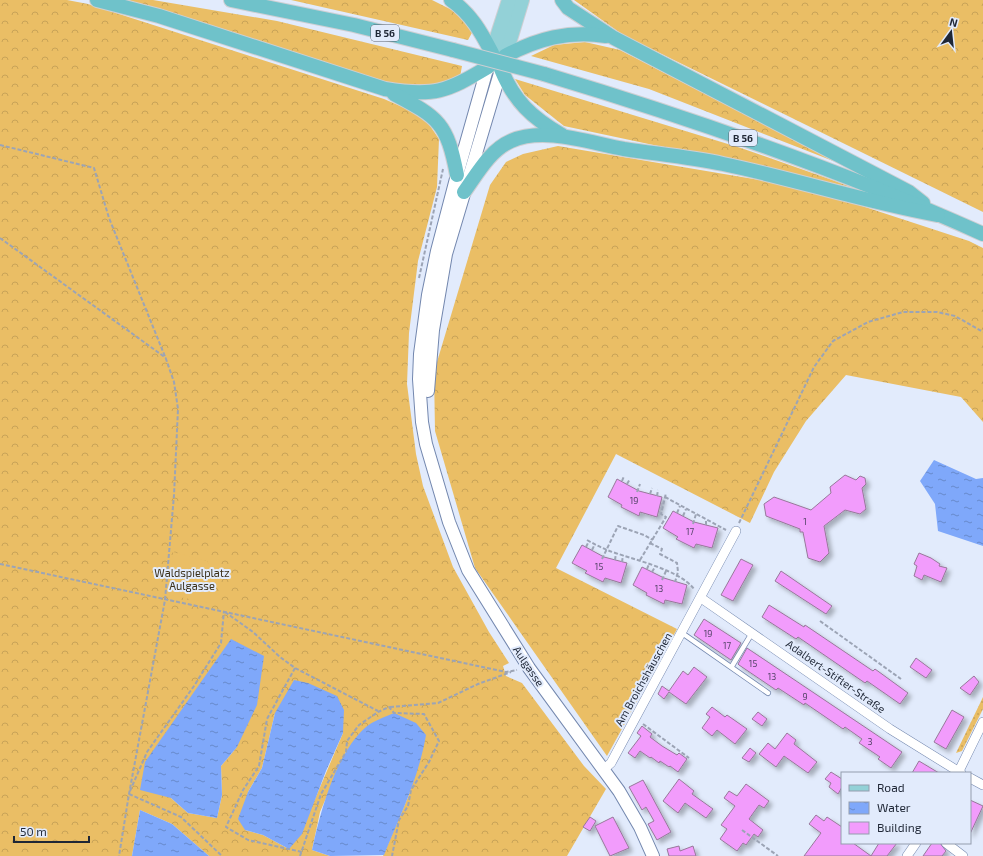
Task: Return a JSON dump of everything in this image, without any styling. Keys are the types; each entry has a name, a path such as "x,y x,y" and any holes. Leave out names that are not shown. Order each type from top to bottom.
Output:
{"highway":[{"path":"97,0 159,16 385,89 425,110 436,119 449,141 457,174"},
{"name":"B 56","path":"231,0 354,25 544,74 747,139 853,179 983,234"},
{"path":"451,0 471,18 480,30 508,87 524,108 542,124 564,136 592,144 722,164 807,183 902,208 938,214"},
{"path":"562,0 568,8 614,38 909,192 938,214"},
{"path":"385,89 423,94 443,90 457,85 521,47 553,36 591,34 614,38"},
{"path":"464,192 495,151 511,141 529,136 564,136"}],"main road":[{"path":"432,462 428,379 432,337 446,254 464,192 496,61 509,0"},
{"path":"432,462 422,422 420,354 437,251 457,174 496,61 522,0"},
{"name":"Aulgasse","path":"432,462 448,518 468,570 529,668 604,769 640,827 653,856"}],"street":[{"name":"Am Broichshäuschen","path":"604,769 611,763 701,598 734,534"},
{"name":"Adalbert-Stifter-Straße","path":"701,598 890,729 959,772"},
{"path":"959,772 983,722"},
{"path":"971,778 983,784"},
{"path":"906,856 913,844"},
{"path":"947,844 963,856"}],"lane":[{"path":"682,633 732,666 768,693"},
{"path":"732,666 752,633"}],"path":[{"path":"0,145 94,168 109,218 174,382 178,409 174,495 165,600 119,856"},
{"path":"418,285 443,166"},
{"path":"0,238 166,359"},
{"path":"665,497 734,534 814,367 833,341 868,322 903,312 937,312 954,316 983,332"},
{"path":"622,481 624,476"},
{"path":"627,484 630,479"},
{"path":"637,492 640,484"},
{"path":"650,494 652,488"},
{"path":"658,490 658,496"},
{"path":"640,560 666,517 661,514 666,493"},
{"path":"677,513 680,506"},
{"path":"683,516 686,509"},
{"path":"693,524 696,514"},
{"path":"706,520 706,526"},
{"path":"602,559 618,526 644,534 653,540"},
{"path":"586,547 588,541 606,550 640,560 677,576 690,583 701,598"},
{"path":"650,543 662,549 660,554 676,563 678,572 675,582"},
{"path":"592,550 595,544"},
{"path":"615,560 616,553"},
{"path":"622,562 623,555"},
{"path":"0,564 506,672 518,670"},
{"path":"647,569 649,564"},
{"path":"652,572 655,567"},
{"path":"662,580 666,572"},
{"path":"682,584 683,579"},
{"path":"224,611 253,632 280,657 295,668 378,712"},
{"path":"129,794 147,752 194,686 221,643 224,611"},
{"path":"820,621 901,679"},
{"path":"514,664 518,670"},
{"path":"295,668 267,719 259,766 243,790 231,813 226,827 248,840 302,852"},
{"path":"300,856 321,794 346,752 347,741 359,725 378,712 389,707 438,703 478,684 518,670"},
{"path":"389,707 394,712 424,714 439,741 411,790 408,806 399,820 392,856"},
{"path":"635,719 689,758"},
{"path":"129,794 181,817 222,856"},
{"path":"742,830 778,856"}],"green space":[{"path":"0,0 67,0 88,4 384,99 412,111 426,120 439,139 437,187 418,261 409,333 407,384 416,454 423,486 453,567 489,632 509,663 503,666 506,676 522,683 584,766 606,789 567,856 383,856 411,790 367,727 346,752 320,812 312,850 330,856 209,856 172,824 140,810 132,856 0,856","holes":["275,713 343,733 315,799 289,849 263,835 245,830 248,792 262,768","237,747 221,766 222,795 217,818 188,813 171,798"]},
{"path":"128,0 153,0 277,21 462,66 460,77 438,85 389,84"},
{"path":"291,0 432,0 452,10 474,29 468,40"},
{"path":"574,0 983,0 983,212 623,35"},
{"path":"585,42 620,50 846,166 649,89 531,56 554,45"},
{"path":"515,79 741,148 855,188 564,126 525,95"},
{"path":"558,146 807,188 969,241 983,248 983,422 961,397 846,375 806,421 774,472 750,523 616,454 556,568 677,629 607,756 475,568 435,431 434,372 490,185 506,162 523,154"},
{"name":"Waldspielplatz Aulgasse","path":"173,552 207,561 214,570 210,603 169,595"},
{"path":"983,697 983,709 962,751 956,753"}],"water":[{"path":"934,460 976,479 983,478 983,546 938,531 935,504 920,481"},
{"path":"231,639 264,656 257,705 237,747 221,766 222,795 217,818 188,813 171,798 140,790 145,762"},
{"path":"294,680 308,683 337,696 344,710 343,733 326,771 302,834 289,849 263,835 245,830 238,819 248,792 262,768 275,713"},
{"path":"394,713 416,723 426,735 414,781 384,855 330,856 312,850 325,801 338,767 346,752 355,738 366,727"},
{"path":"140,810 172,824 209,856 132,856"}],"building":[{"path":"845,475 856,480 860,476 865,478 866,484 862,488 866,509 860,514 845,510 824,526 829,553 820,562 808,558 803,532 800,532 800,529 766,516 764,504 774,497 811,510 831,493 830,487"},
{"path":"617,479 639,491 662,497 657,517 640,512 639,516 621,507 622,505 608,497"},
{"path":"673,511 694,522 718,528 712,548 696,544 694,548 676,539 678,537 663,528"},
{"path":"582,545 604,557 627,563 621,583 605,578 603,582 585,573 587,571 572,563"},
{"path":"919,553 931,558 940,564 939,566 947,568 941,582 924,575 922,580 914,576 917,566 914,564"},
{"path":"741,559 753,565 733,601 721,595"},
{"path":"642,567 664,578 687,585 682,604 665,600 664,604 646,595 647,593 633,585"},
{"path":"781,571 832,606 826,614 775,581"},
{"path":"769,605 804,627 805,625 873,671 875,669 908,693 900,704 867,681 865,683 798,637 796,639 762,617"},
{"path":"704,619 741,643 731,660 694,635"},
{"path":"747,648 902,752 891,768 878,759 880,757 859,743 862,739 845,727 843,729 805,703 804,705 778,688 776,690 739,665 738,664"},
{"path":"916,658 932,670 926,678 910,667"},
{"path":"694,667 707,677 686,704 669,692 664,699 658,694 662,686 669,691 683,671 688,675"},
{"path":"974,676 979,682 970,695 960,688"},
{"path":"712,707 725,717 727,715 747,729 735,744 717,730 712,736 702,728 710,717 706,714"},
{"path":"952,710 964,717 946,749 934,742"},
{"path":"758,712 767,719 762,726 752,719"},
{"path":"642,726 652,734 650,737 662,746 677,755 679,753 687,759 678,772 670,766 669,767 660,761 659,763 640,751 635,758 628,753 641,736 637,733"},
{"path":"787,733 796,740 794,744 817,762 808,773 784,756 776,767 759,754 768,743 775,749"},
{"path":"750,748 756,753 749,762 742,758"},
{"path":"919,761 937,772 913,772"},
{"path":"831,772 841,778 841,789 838,794 829,787 831,783 825,779"},
{"path":"679,779 694,791 692,794 713,809 706,818 685,803 678,813 663,801"},
{"path":"643,780 671,832 657,840 648,824 654,821 646,807 642,810 629,787"},
{"path":"746,784 769,801 764,808 759,805 749,819 763,830 758,837 754,834 746,845 743,843 737,851 720,839 727,829 721,825 735,806 724,798 729,791 737,796"},
{"path":"971,800 983,806 971,832"},
{"path":"816,815 824,821 827,817 841,826 841,844 854,844 871,856 804,856 821,833 809,824"},
{"path":"590,817 596,821 590,831 583,827"},
{"path":"613,817 629,848 610,856 595,826"},
{"path":"878,844 896,844 887,856 871,856"},
{"path":"931,844 941,844 946,851 942,856 923,856"},
{"path":"679,846 680,851 693,846 696,856 669,856 667,849"}]}
